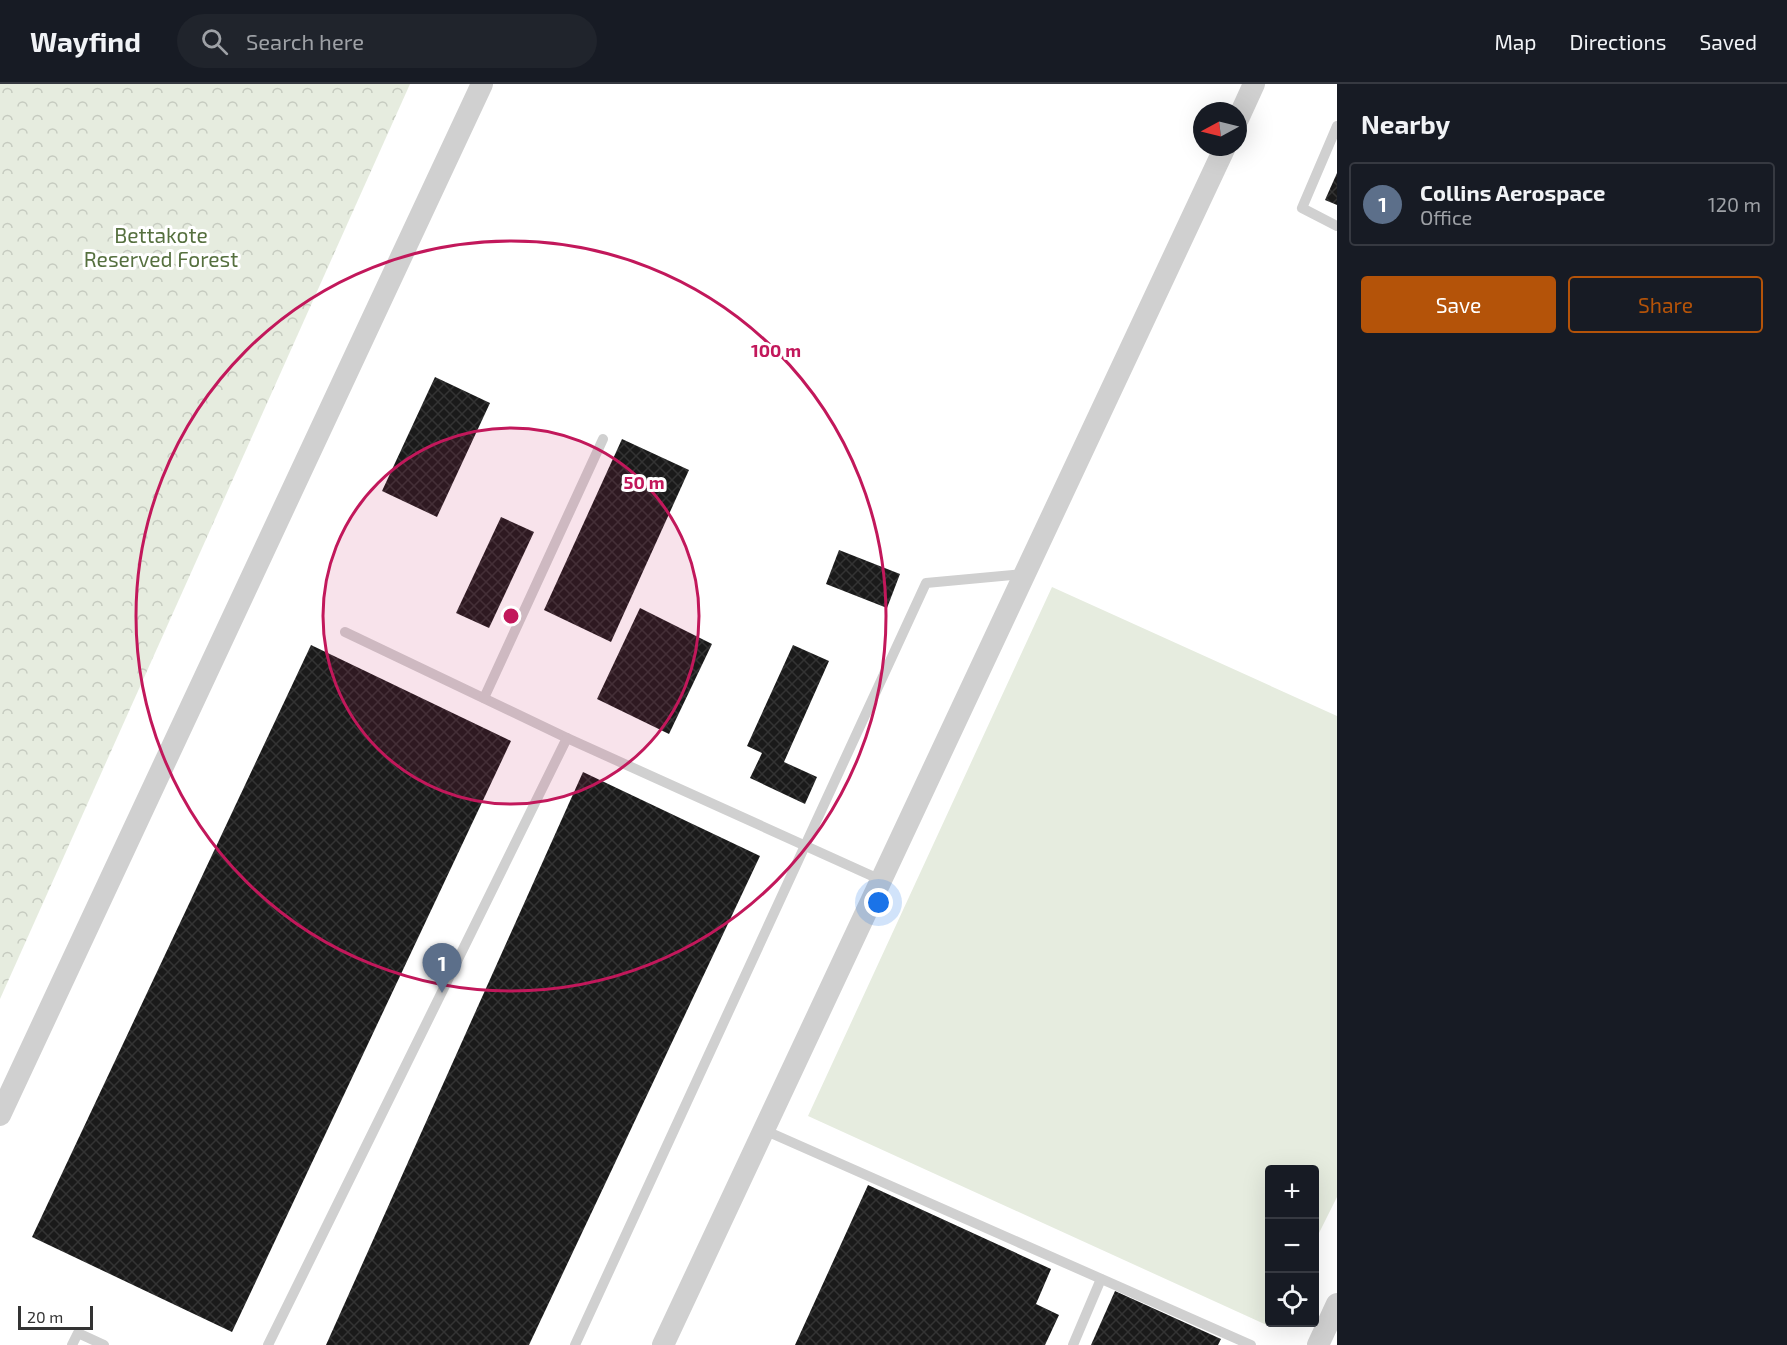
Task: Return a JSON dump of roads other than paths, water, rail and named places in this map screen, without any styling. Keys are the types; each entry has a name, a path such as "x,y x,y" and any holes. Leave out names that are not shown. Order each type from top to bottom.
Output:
{"street":[{"path":"0,1115 482,84"},
{"path":"1246,102 1254,84"},
{"path":"663,1345 1221,156"},
{"path":"1318,1345 1337,1304"}],"lane":[{"path":"1337,126 1302,208 1337,226"},
{"path":"484,699 603,439"},
{"path":"576,1345 926,583 1024,574"},
{"path":"345,632 567,738 881,880"},
{"path":"268,1345 567,738"},
{"path":"764,1130 1251,1345"},
{"path":"1073,1345 1101,1279"},
{"path":"72,1345 78,1333 104,1345"}],"place":[{"name":"Collins Aerospace","path":"442,993"}],"park label":[{"name":"Bettakote Reserved Forest","path":"161,246"}]}
